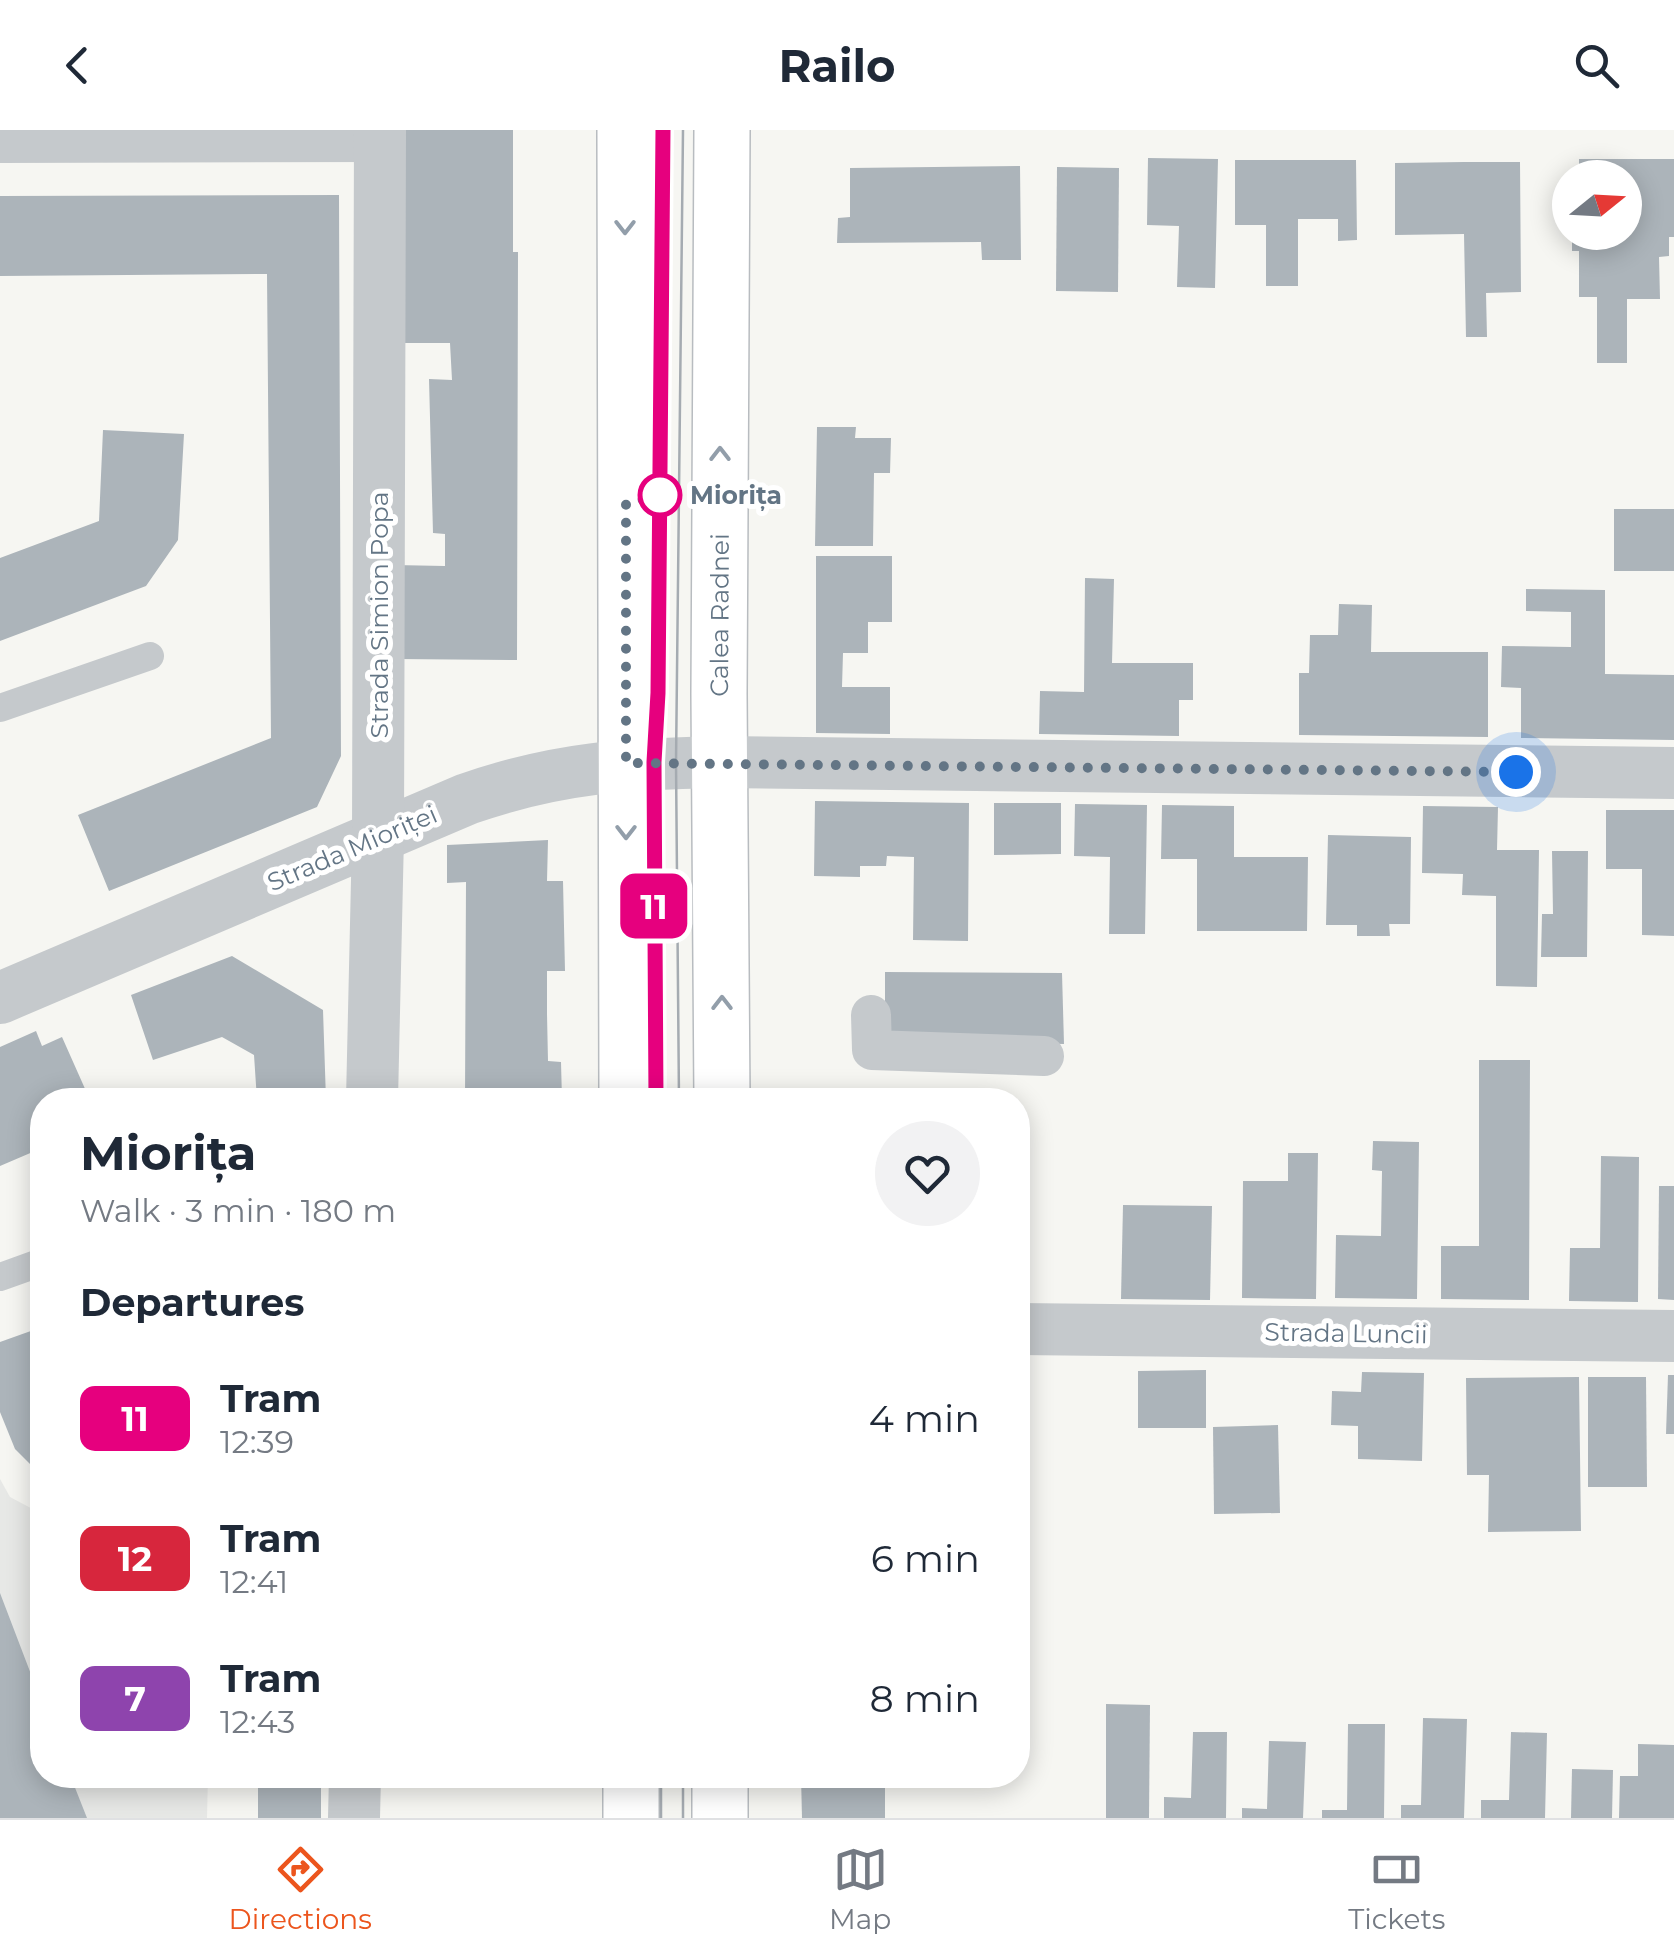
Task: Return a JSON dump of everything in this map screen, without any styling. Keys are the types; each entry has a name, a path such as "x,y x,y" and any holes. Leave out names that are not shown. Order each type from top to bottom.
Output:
{"main road":[{"path":"625,130 628,1088"},
{"name":"Calea Radnei","path":"722,130 722,1088"},
{"path":"631,1788 631,1818"},
{"path":"720,1788 720,1818"}],"street":[{"path":"5,134 380,133"},
{"name":"Strada Simion Popa","path":"372,1088 378,836 380,133"},
{"name":"Strada Mioriței","path":"0,998 378,836 508,785 626,763 1674,774"},
{"path":"871,1015 872,1050 1044,1056"},
{"name":"Strada Luncii","path":"1030,1329 1674,1336"},
{"path":"354,1818 355,1788"}],"lane":[{"path":"0,708 150,656"},
{"path":"0,1278 30,1267"}],"shaded area":[{"path":"0,1479 10,1497 30,1508 30,1788 208,1788 207,1818 0,1818"}],"building":[{"path":"389,130 513,130 513,252 518,252 517,660 396,659 394,565 445,566 445,534 433,533 429,379 452,380 450,343 389,343"},
{"path":"1148,158 1218,159 1215,288 1177,287 1179,226 1147,225"},
{"path":"1674,159 1674,237 1669,237 1669,256 1659,257 1660,299 1627,299 1627,363 1597,363 1597,297 1579,297 1579,251 1572,250 1642,250 1642,160 1579,160"},
{"path":"1235,160 1356,160 1357,240 1338,241 1338,219 1298,219 1298,286 1266,286 1266,225 1235,225"},
{"path":"1520,162 1521,292 1486,293 1487,337 1466,337 1464,234 1395,235 1395,163"},
{"path":"1020,166 1021,260 982,260 981,242 837,243 838,218 850,217 850,168"},
{"path":"1057,167 1119,168 1118,292 1056,291"},
{"path":"339,195 341,756 317,807 109,891 78,815 271,738 267,274 0,276 0,196"},
{"path":"817,427 856,427 855,438 891,438 890,473 874,473 873,546 815,546"},
{"path":"103,430 184,434 178,540 146,586 0,641 0,558 99,521"},
{"path":"1614,509 1674,509 1674,571 1614,571"},
{"path":"816,556 892,556 892,622 868,622 868,653 843,653 842,687 890,687 890,734 816,733"},
{"path":"1085,578 1114,579 1112,663 1193,663 1193,700 1179,700 1179,736 1039,734 1040,691 1084,692"},
{"path":"1526,589 1605,590 1605,674 1674,675 1674,740 1521,738 1521,688 1501,687 1502,646 1571,647 1571,612 1526,611"},
{"path":"1339,604 1372,605 1371,652 1488,652 1488,737 1299,735 1299,673 1309,673 1310,635 1338,635"},
{"path":"815,801 969,803 968,941 913,940 914,857 887,856 886,866 860,866 860,877 814,876"},
{"path":"994,803 1061,803 1061,854 994,855"},
{"path":"1075,804 1147,805 1145,934 1109,934 1110,857 1074,856"},
{"path":"1162,805 1234,806 1234,857 1308,857 1307,931 1197,931 1197,859 1161,859"},
{"path":"1423,806 1498,807 1497,850 1539,850 1537,987 1496,986 1496,896 1462,895 1463,874 1422,873"},
{"path":"1606,810 1674,810 1674,936 1642,935 1642,869 1606,869"},
{"path":"1328,835 1411,837 1410,924 1389,924 1390,936 1357,936 1357,925 1326,925"},
{"path":"548,840 547,881 563,881 565,971 547,971 548,1061 561,1062 562,1088 465,1088 466,882 447,883 447,845"},
{"path":"1552,851 1588,851 1587,957 1541,957 1542,914 1553,914"},
{"path":"232,956 323,1010 326,1088 256,1088 254,1055 222,1037 153,1060 131,995"},
{"path":"885,972 1062,973 1064,1044 885,1040"},
{"path":"36,1031 42,1046 62,1037 85,1088 30,1088 30,1153 0,1166 0,1047"},
{"path":"1479,1060 1530,1060 1529,1300 1441,1299 1441,1246 1479,1246"},
{"path":"1373,1141 1419,1142 1417,1299 1335,1298 1336,1235 1381,1236 1382,1171 1372,1170"},
{"path":"1288,1153 1318,1153 1316,1299 1242,1298 1243,1181 1288,1181"},
{"path":"1601,1156 1639,1157 1638,1302 1569,1301 1570,1248 1600,1248"},
{"path":"1659,1186 1674,1186 1674,1300 1658,1299"},
{"path":"1123,1205 1212,1206 1210,1300 1121,1299"},
{"path":"30,1331 30,1464 15,1449 0,1412 0,1342"},
{"path":"1206,1370 1206,1428 1138,1428 1138,1371"},
{"path":"1362,1372 1424,1373 1422,1461 1358,1459 1358,1426 1331,1425 1332,1391 1361,1392"},
{"path":"1668,1375 1674,1375 1674,1434 1666,1434"},
{"path":"1579,1377 1581,1531 1488,1532 1489,1475 1467,1475 1466,1378"},
{"path":"1588,1377 1646,1377 1647,1487 1588,1487"},
{"path":"1278,1425 1280,1513 1214,1514 1213,1427"},
{"path":"0,1593 30,1672 30,1788 75,1788 87,1818 0,1818"},
{"path":"1106,1704 1150,1705 1149,1818 1106,1818"},
{"path":"1423,1718 1467,1719 1464,1818 1401,1818 1401,1805 1421,1805"},
{"path":"1348,1724 1385,1724 1384,1818 1322,1818 1322,1810 1347,1810"},
{"path":"1193,1732 1227,1732 1226,1818 1164,1818 1164,1797 1191,1798"},
{"path":"1511,1732 1547,1733 1545,1818 1481,1818 1481,1800 1509,1800"},
{"path":"1269,1741 1306,1742 1303,1818 1242,1818 1242,1808 1267,1809"},
{"path":"1638,1744 1674,1745 1674,1818 1619,1818 1620,1776 1638,1776"},
{"path":"1572,1769 1613,1770 1612,1818 1571,1818"},
{"path":"258,1788 321,1788 321,1818 258,1818"},
{"path":"801,1788 885,1788 885,1818 802,1818"}],"tram line":[{"path":"656,1088 653,808 658,693 663,130"},
{"name":"11","path":"656,1088 654,762 658,693 663,130"},
{"path":"679,1088 676,763 683,130"},
{"path":"661,1788 661,1818"},
{"path":"683,1788 683,1818"}],"place":[{"name":"Miorița","path":"660,495"}],"route":[{"path":"660,495 626,504 626,763 1516,772"}]}
